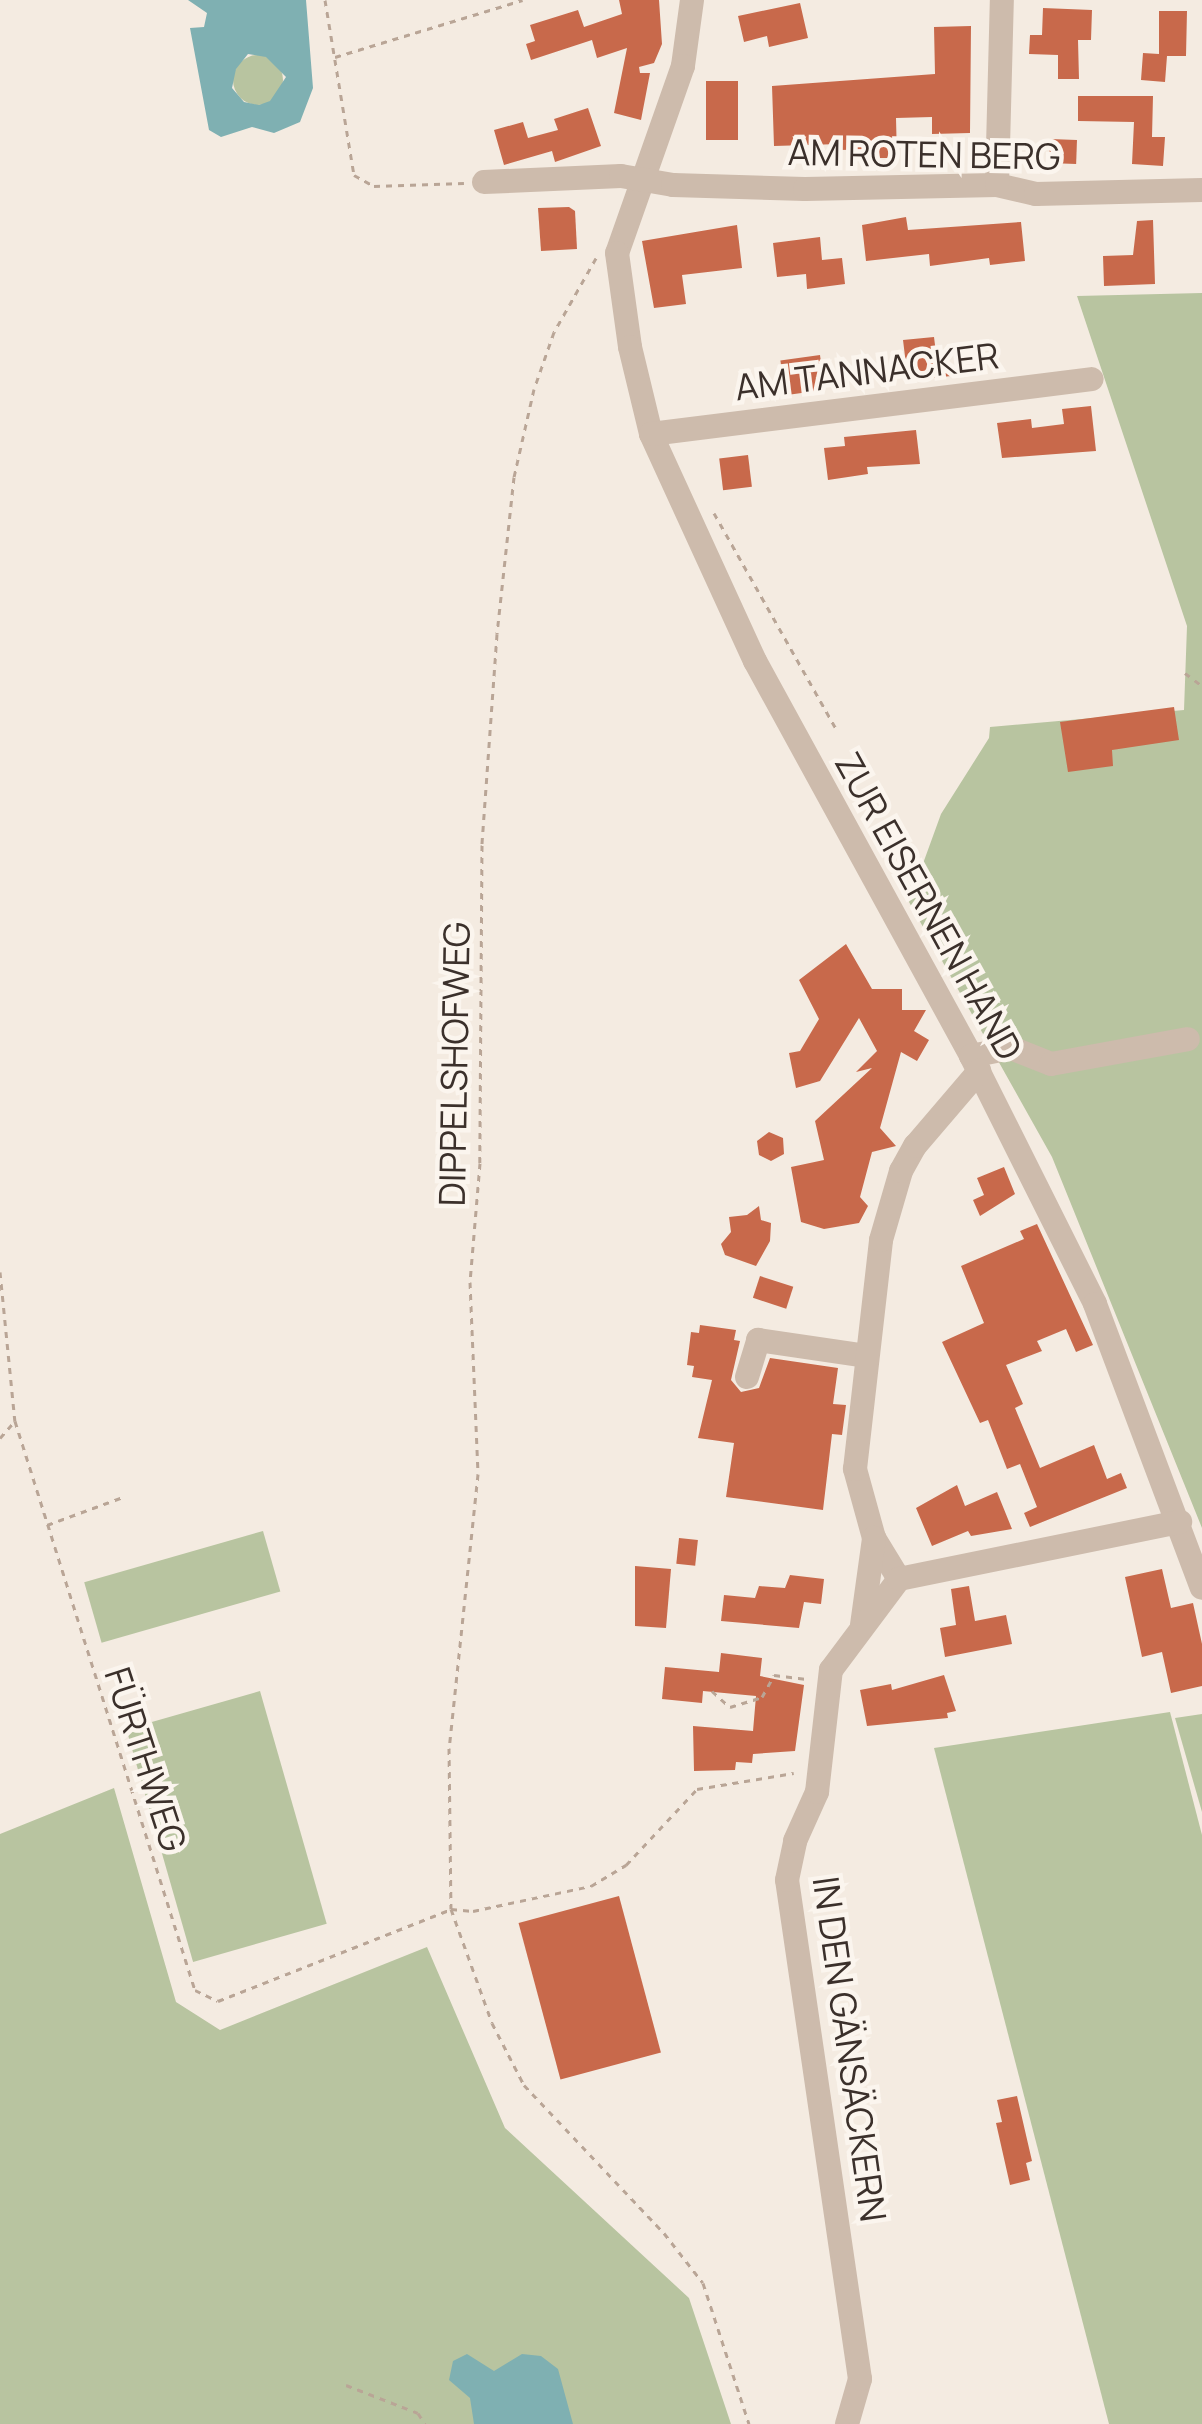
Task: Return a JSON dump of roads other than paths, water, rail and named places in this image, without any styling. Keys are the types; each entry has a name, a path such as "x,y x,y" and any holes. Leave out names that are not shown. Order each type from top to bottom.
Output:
{"street":[{"path":"645,180 683,67 692,0"},
{"path":"997,185 1002,0"},
{"name":"AM ROTEN BERG","path":"484,182 621,176 806,189 997,185 1036,194 1202,190"},
{"name":"ZUR EISERNEN HAND","path":"645,180 617,253 630,347 651,434 755,661 975,1064 1095,1304 1202,1588"},
{"name":"AM TANNACKER","path":"651,434 1092,379"},
{"path":"975,1064 1012,1048 1051,1064 1189,1040"},
{"name":"IN DEN GÄNSÄCKERN","path":"847,2424 860,2379 788,1862 810,1812 836,1659 899,1579 874,1538 855,1469 881,1240 901,1171 975,1064"},
{"path":"747,1377 758,1340 866,1356"},
{"path":"899,1579 1180,1522"},
{"name":"IN DEN GÄNSÄCKERN","path":"862,1625 874,1538"}],"water":[{"path":"188,0 306,0 313,88 300,122 274,133 252,127 221,137 209,130 190,28 204,27 207,13","holes":["248,54 266,57 286,77 270,101 244,102 232,88 236,69"]},
{"path":"467,2354 494,2371 522,2354 541,2356 558,2369 573,2424 474,2424 470,2398 449,2380 453,2361"}]}
